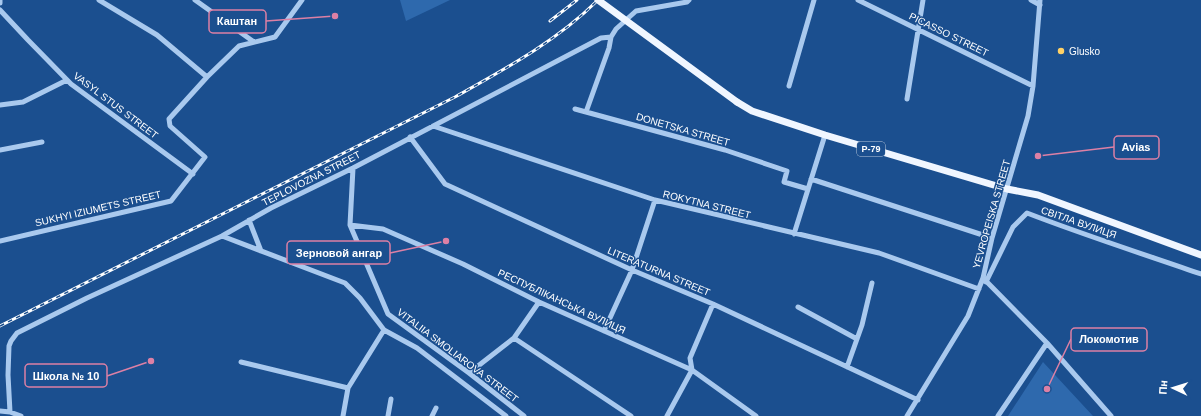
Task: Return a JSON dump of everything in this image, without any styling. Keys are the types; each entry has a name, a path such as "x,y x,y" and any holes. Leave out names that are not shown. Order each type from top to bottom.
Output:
{"main road":[{"name":"Р-79","path":"598,0 737,102 752,111 826,135 1007,189 1038,195 1201,255"}],"street":[{"path":"99,0 157,35 207,77 239,46 275,37 302,0"},
{"path":"195,0 254,42"},
{"path":"586,112 611,37 616,28 636,11 664,7 687,2 689,0"},
{"path":"789,86 814,0"},
{"name":"PICASSO STREET","path":"858,0 1033,86"},
{"path":"907,99 924,0"},
{"path":"1031,0 1040,3"},
{"name":"YEVROPEISKA STREET","path":"907,416 968,316 984,280 992,238 1028,116 1033,86 1040,3"},
{"name":"VASYL STUS STREET","path":"0,10 67,80 193,174"},
{"name":"TEPLOVOZNA STREET","path":"10,412 8,375 9,346 17,333 87,298 222,236 271,208 353,168 600,38 611,37"},
{"name":"SUKHYI IZIUMETS STREET","path":"0,241 171,201 205,157 170,126 169,119 207,77"},
{"path":"0,105 23,102 67,80"},
{"path":"575,109 725,150 787,171 784,182 808,189"},
{"name":"ROKYTNA STREET","path":"433,126 655,200 879,253 979,289"},
{"path":"794,234 826,135"},
{"name":"LITERATURNA STREET","path":"410,138 444,184 632,270 713,304 918,400"},
{"path":"0,150 42,142"},
{"name":"VITALIIA SMOLIAROVA STREET","path":"353,168 350,225 388,314 469,373 524,416"},
{"path":"811,179 992,238"},
{"path":"604,331 632,270 655,200"},
{"name":"СВІТЛА ВУЛИЦЯ","path":"984,280 1013,227 1027,213 1087,236 1130,249 1201,274"},
{"path":"249,220 261,251"},
{"name":"РЕСПУБЛІКАНСЬКА ВУЛИЦЯ","path":"350,225 383,229 463,264 539,302 692,370 756,416"},
{"name":"VITALIIA SMOLIAROVA STREET","path":"222,236 345,283 360,298 384,330 417,348 506,416"},
{"path":"984,280 1047,343 1111,416"},
{"path":"847,367 862,325 872,283"},
{"path":"469,373 514,338 539,302"},
{"path":"667,416 692,370 690,358 713,304"},
{"path":"798,307 857,339"},
{"path":"343,416 348,388 384,330"},
{"path":"514,338 631,416"},
{"path":"998,416 1047,343"},
{"path":"241,362 348,388"},
{"path":"388,416 391,399"},
{"path":"432,416 436,408"},
{"path":"0,411 10,412 21,416"}],"shaded area":[{"path":"400,0 450,0 406,21"},
{"path":"1043,362 1093,416 1008,416"}],"railway":[{"path":"550,21 577,0"},
{"path":"0,326 455,97 511,65 548,41 565,29 598,0"}],"place":[{"name":"Каштан","path":"335,16"},
{"name":"Glusko","path":"1061,51"},
{"name":"Avias","path":"1038,156"},
{"name":"Зерновой ангар","path":"446,241"},
{"name":"Школа № 10","path":"151,361"},
{"name":"Локомотив","path":"1047,389"}]}
